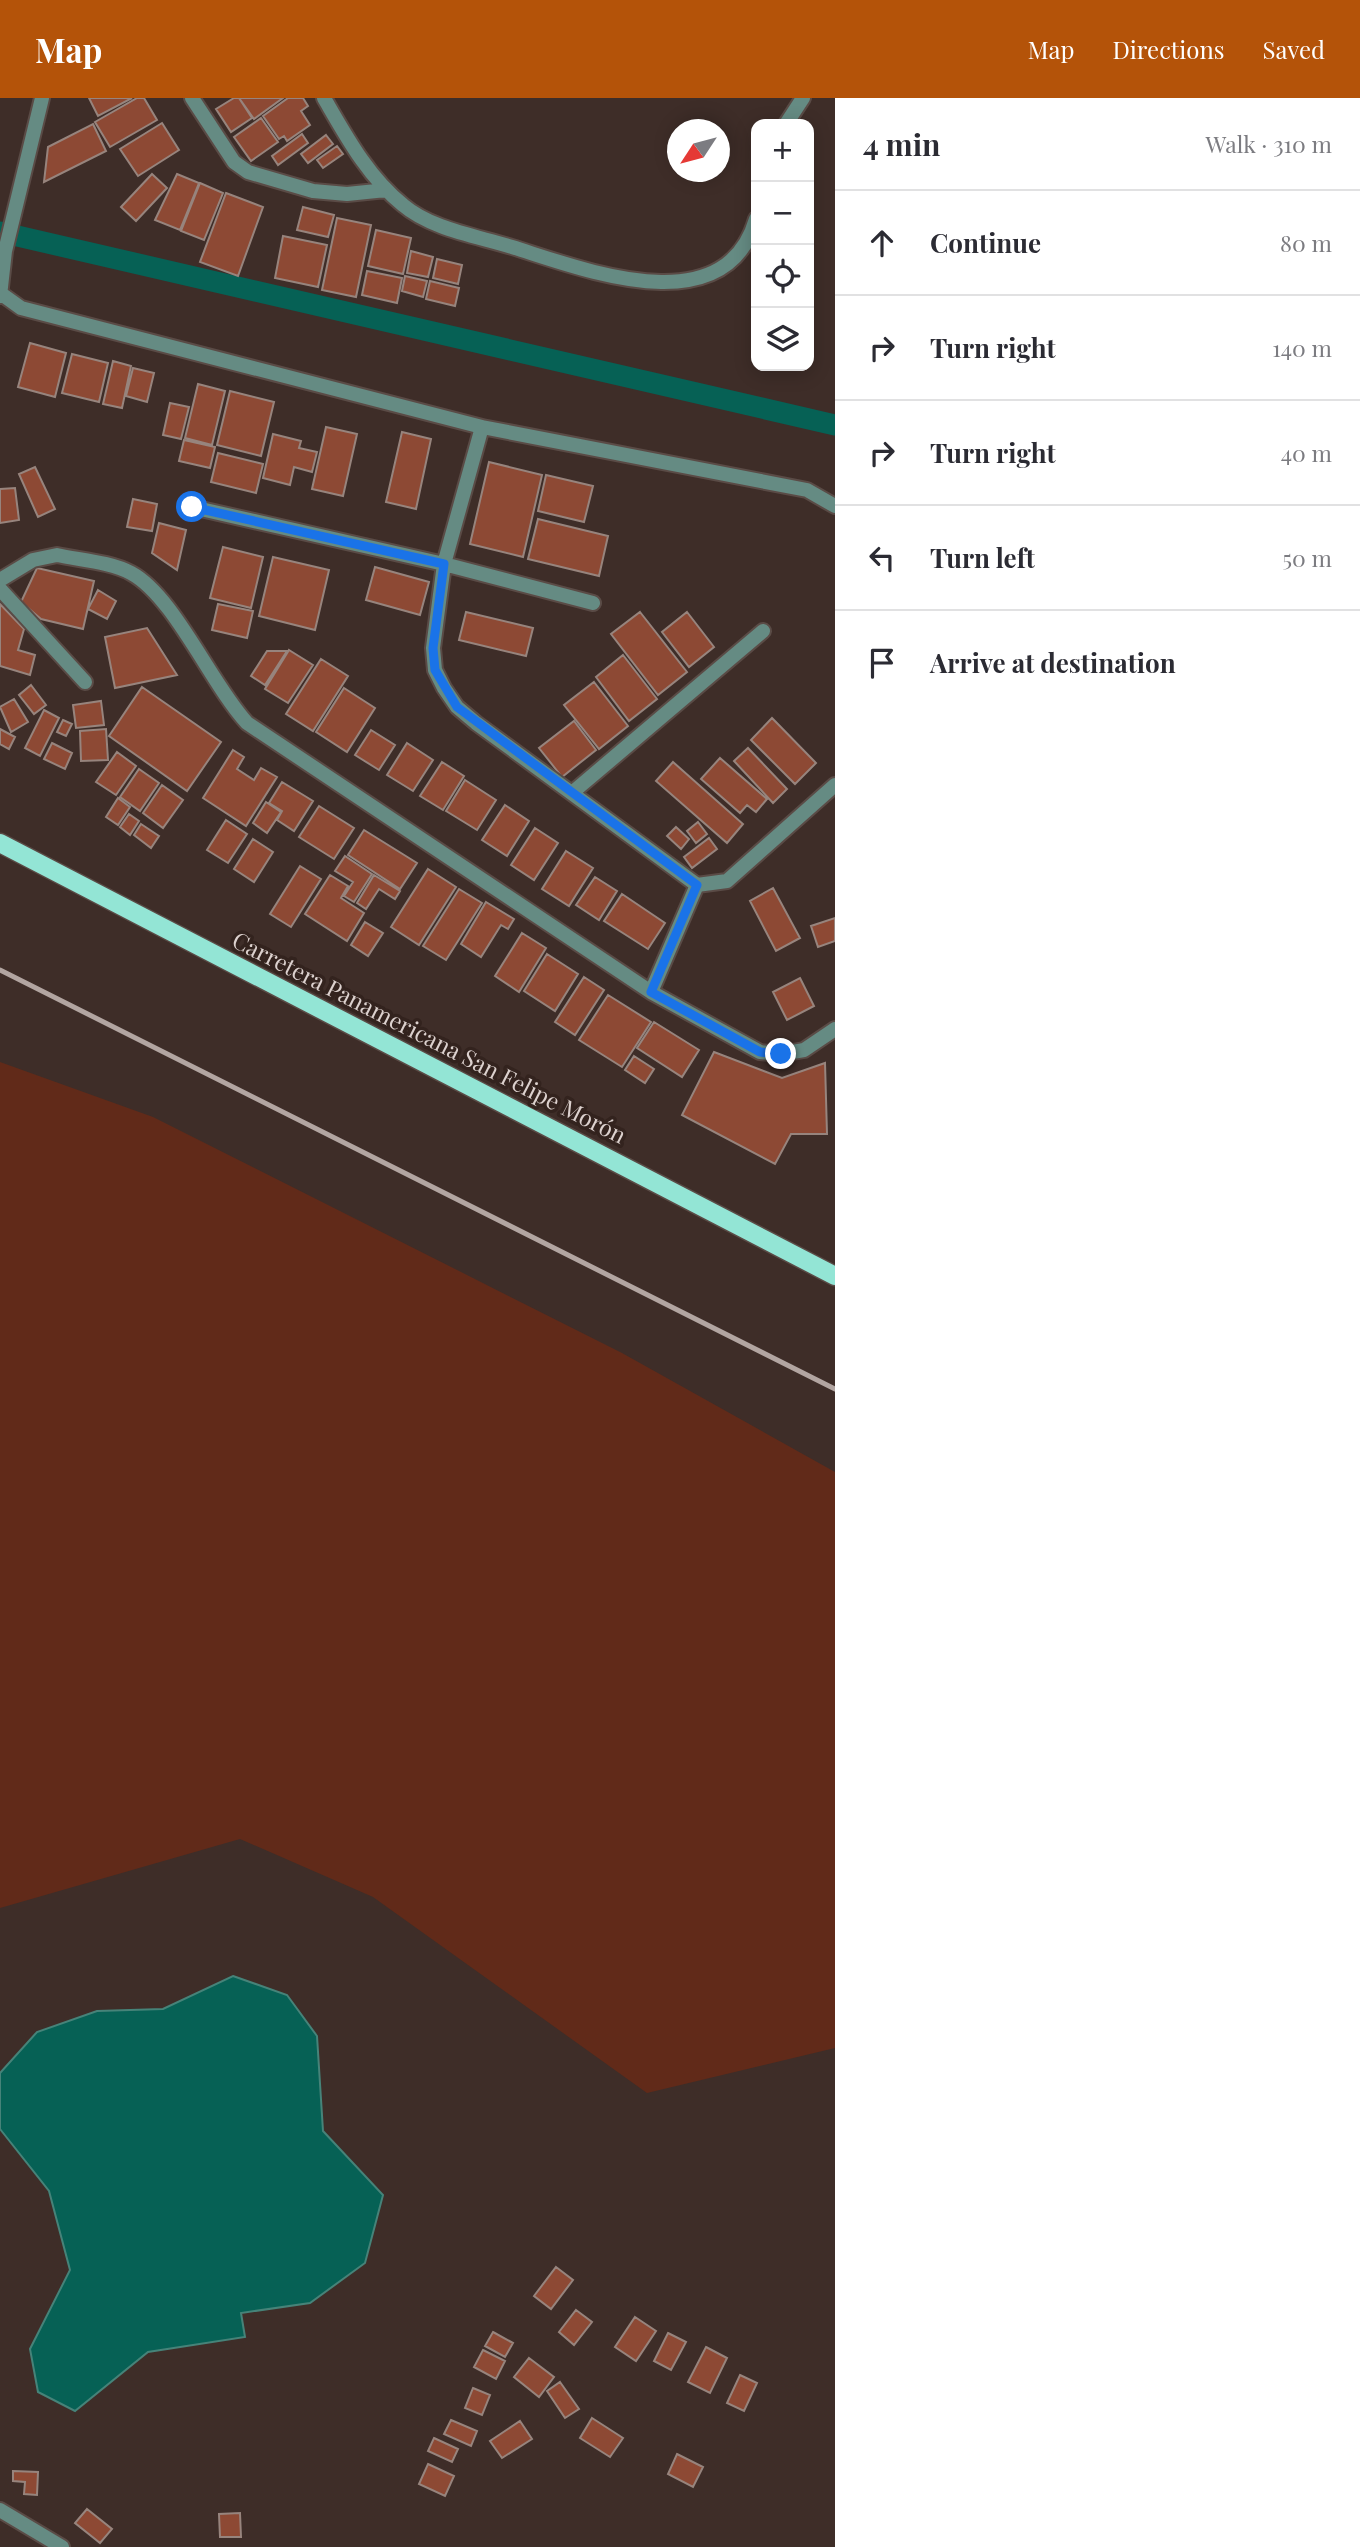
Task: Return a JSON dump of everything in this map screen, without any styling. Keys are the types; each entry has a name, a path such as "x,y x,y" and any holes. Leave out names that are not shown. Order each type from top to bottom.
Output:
{"main road":[{"name":"Carretera Panamericana San Felipe Morón","path":"0,843 835,1276"}],"street":[{"path":"42,98 5,251 0,294 21,308 482,427 807,490 835,506"},
{"path":"192,98 234,162 248,172 313,191 347,194 386,190"},
{"path":"324,98 351,144 386,190 405,208 445,226 621,280 681,282 712,272 738,254 751,229"},
{"path":"789,119 803,98"},
{"path":"482,427 444,564 433,648 435,670 444,688 476,723 697,885 727,881 835,785"},
{"path":"192,507 444,564 593,603"},
{"path":"0,580 46,555 57,555 129,572 159,595 216,684 247,723 651,992 760,1052 781,1054 804,1050 835,1029"},
{"path":"0,589 85,682"},
{"path":"573,792 763,631"},
{"path":"651,992 697,885"},
{"path":"0,2510 62,2547"}],"shaded area":[{"path":"0,1062 153,1117 622,1353 835,1472 835,2048 647,2093 373,1897 240,1839 0,1908"}],"water":[{"path":"233,1976 287,1995 317,2036 323,2131 383,2195 365,2263 310,2303 241,2313 245,2337 148,2352 75,2411 38,2392 30,2349 70,2270 49,2191 0,2129 0,2073 37,2032 97,2011 163,2009"}],"building":[{"path":"89,98 132,98 98,116"},
{"path":"137,98 144,98 157,120 110,147 95,122"},
{"path":"234,98 239,98 252,118 231,132 216,109"},
{"path":"239,98 283,98 254,119"},
{"path":"288,98 303,98 308,106 301,111 310,125 287,141 284,136 279,139 263,116"},
{"path":"261,118 278,142 251,161 234,137"},
{"path":"162,123 179,150 138,176 120,149"},
{"path":"93,124 106,151 44,182 48,147"},
{"path":"302,134 308,143 278,165 272,156"},
{"path":"326,135 333,144 308,163 301,154"},
{"path":"337,146 343,154 323,168 317,160"},
{"path":"152,174 167,188 136,221 121,207"},
{"path":"177,174 199,183 180,230 155,220"},
{"path":"200,183 223,193 204,240 181,231"},
{"path":"226,193 263,207 238,276 200,262"},
{"path":"303,207 334,215 328,237 297,230"},
{"path":"337,218 371,225 356,297 322,290"},
{"path":"376,230 411,238 403,274 368,266"},
{"path":"283,236 327,245 318,287 275,278"},
{"path":"411,251 433,257 428,277 407,273"},
{"path":"437,259 462,265 458,284 433,278"},
{"path":"367,271 402,278 397,303 362,295"},
{"path":"405,276 427,281 423,297 402,291"},
{"path":"430,281 459,288 455,306 426,299"},
{"path":"30,343 66,353 55,397 18,387"},
{"path":"72,354 108,363 99,402 62,393"},
{"path":"113,361 131,366 122,408 103,404"},
{"path":"133,368 154,373 147,402 126,396"},
{"path":"198,384 225,391 212,445 185,438"},
{"path":"230,391 274,402 261,456 217,445"},
{"path":"170,403 189,407 181,439 163,435"},
{"path":"326,427 357,434 343,496 312,489"},
{"path":"402,432 431,439 416,509 386,502"},
{"path":"273,434 301,441 299,448 317,452 312,472 294,467 290,485 263,478"},
{"path":"184,440 215,447 210,468 179,461"},
{"path":"218,453 263,464 256,493 211,482"},
{"path":"489,462 542,475 523,557 470,544"},
{"path":"35,467 55,509 38,517 19,474"},
{"path":"546,475 593,486 584,522 538,511"},
{"path":"15,488 19,520 0,523 0,489"},
{"path":"133,499 157,504 152,531 127,527"},
{"path":"538,519 608,536 599,576 528,559"},
{"path":"159,523 186,530 177,570 152,553"},
{"path":"223,547 263,557 251,608 210,598"},
{"path":"273,557 329,570 315,630 259,616"},
{"path":"375,567 429,582 420,615 366,600"},
{"path":"37,568 94,581 83,629 41,619 21,602"},
{"path":"98,590 116,601 107,619 88,609"},
{"path":"0,604 24,629 18,650 35,655 30,675 0,666"},
{"path":"218,604 253,611 247,638 212,630"},
{"path":"466,612 533,628 526,656 459,640"},
{"path":"640,612 687,672 658,695 611,634"},
{"path":"687,612 714,647 689,667 662,632"},
{"path":"147,628 177,675 115,688 105,637"},
{"path":"289,650 313,665 288,703 265,689"},
{"path":"267,651 287,651 265,685 251,676"},
{"path":"623,655 657,699 629,721 596,677"},
{"path":"321,659 348,676 313,731 286,714"},
{"path":"594,682 628,726 599,749 564,705"},
{"path":"31,685 46,705 34,714 19,695"},
{"path":"142,687 221,742 187,791 109,736"},
{"path":"344,688 375,708 347,752 316,732"},
{"path":"14,699 28,722 11,732 0,707"},
{"path":"101,701 104,725 76,728 73,705"},
{"path":"44,710 59,718 40,756 25,748"},
{"path":"772,718 816,763 795,784 751,740"},
{"path":"63,720 72,724 66,736 57,732"},
{"path":"574,721 596,750 562,777 539,748"},
{"path":"0,729 15,737 9,749 0,744"},
{"path":"106,729 108,760 81,761 80,731"},
{"path":"371,730 395,745 379,770 355,755"},
{"path":"52,743 72,753 65,769 44,759"},
{"path":"407,743 433,760 413,791 387,775"},
{"path":"748,748 787,789 773,803 734,761"},
{"path":"233,750 244,757 237,769 254,780 261,768 277,777 246,826 203,798"},
{"path":"117,752 136,766 116,795 96,782"},
{"path":"720,758 767,799 756,812 747,805 740,813 701,779"},
{"path":"442,762 464,776 443,810 420,796"},
{"path":"673,762 743,824 727,843 656,781"},
{"path":"139,769 159,783 140,811 120,797"},
{"path":"465,780 496,800 477,830 446,811"},
{"path":"282,782 313,801 294,831 277,820 282,811 269,803"},
{"path":"162,785 183,800 163,828 143,813"},
{"path":"118,798 130,807 118,825 106,817"},
{"path":"266,802 281,812 267,833 253,823"},
{"path":"505,805 529,821 507,856 482,840"},
{"path":"319,806 354,828 334,859 299,837"},
{"path":"129,814 139,821 130,835 120,827"},
{"path":"226,820 247,834 228,863 207,850"},
{"path":"698,822 707,834 696,843 687,831"},
{"path":"141,824 159,836 151,848 134,835"},
{"path":"676,827 689,839 681,849 667,836"},
{"path":"535,828 558,843 534,880 511,865"},
{"path":"364,830 417,863 400,889 348,855"},
{"path":"709,838 717,849 692,868 684,857"},
{"path":"253,839 273,852 254,882 234,869"},
{"path":"566,851 593,868 569,906 542,889"},
{"path":"345,856 372,874 354,902 344,896 353,882 335,871"},
{"path":"300,866 321,879 291,927 270,914"},
{"path":"428,869 456,887 419,945 391,927"},
{"path":"330,875 348,886 341,898 364,913 347,941 305,914"},
{"path":"374,875 400,891 395,899 379,889 366,909 357,903"},
{"path":"595,877 617,891 599,920 576,905"},
{"path":"773,888 800,938 776,951 750,901"},
{"path":"459,889 482,903 446,960 423,946"},
{"path":"622,894 665,923 648,949 604,921"},
{"path":"486,902 514,919 508,929 501,925 481,957 461,944"},
{"path":"835,918 835,941 818,947 811,926"},
{"path":"365,922 383,933 368,956 351,945"},
{"path":"522,933 546,948 519,992 495,976"},
{"path":"547,954 578,974 555,1011 524,991"},
{"path":"584,977 604,990 575,1035 555,1022"},
{"path":"800,978 814,1006 787,1020 773,992"},
{"path":"608,995 651,1022 622,1067 579,1040"},
{"path":"654,1022 699,1050 682,1077 637,1048"},
{"path":"714,1052 782,1078 825,1063 827,1134 791,1134 775,1164 682,1115"},
{"path":"634,1056 654,1069 645,1083 625,1070"},
{"path":"556,2267 573,2280 551,2309 534,2296"},
{"path":"576,2310 592,2322 574,2345 559,2332"},
{"path":"635,2317 656,2331 636,2361 615,2347"},
{"path":"493,2332 513,2343 505,2357 485,2346"},
{"path":"668,2333 686,2342 671,2370 654,2361"},
{"path":"706,2347 727,2358 710,2393 688,2382"},
{"path":"483,2350 505,2361 496,2379 474,2367"},
{"path":"529,2358 554,2377 539,2397 514,2377"},
{"path":"740,2375 757,2383 744,2411 727,2403"},
{"path":"560,2382 579,2409 565,2418 547,2391"},
{"path":"473,2388 490,2395 482,2415 465,2408"},
{"path":"592,2418 623,2438 610,2457 580,2438"},
{"path":"451,2420 477,2431 471,2446 444,2434"},
{"path":"520,2421 532,2439 502,2458 490,2441"},
{"path":"434,2438 458,2449 452,2462 428,2451"},
{"path":"677,2454 703,2467 693,2487 668,2474"},
{"path":"428,2464 454,2476 445,2496 419,2484"},
{"path":"13,2471 38,2472 37,2495 24,2494 25,2482 13,2481"},
{"path":"87,2509 112,2529 100,2543 75,2523"},
{"path":"240,2513 241,2537 220,2537 219,2514"}],"waterway":[{"path":"0,232 835,425"}],"railway":[{"path":"0,970 835,1389"}],"route":[{"path":"192,507 444,564 433,648 435,670 457,707 697,885 651,992 760,1052 781,1054"}]}
